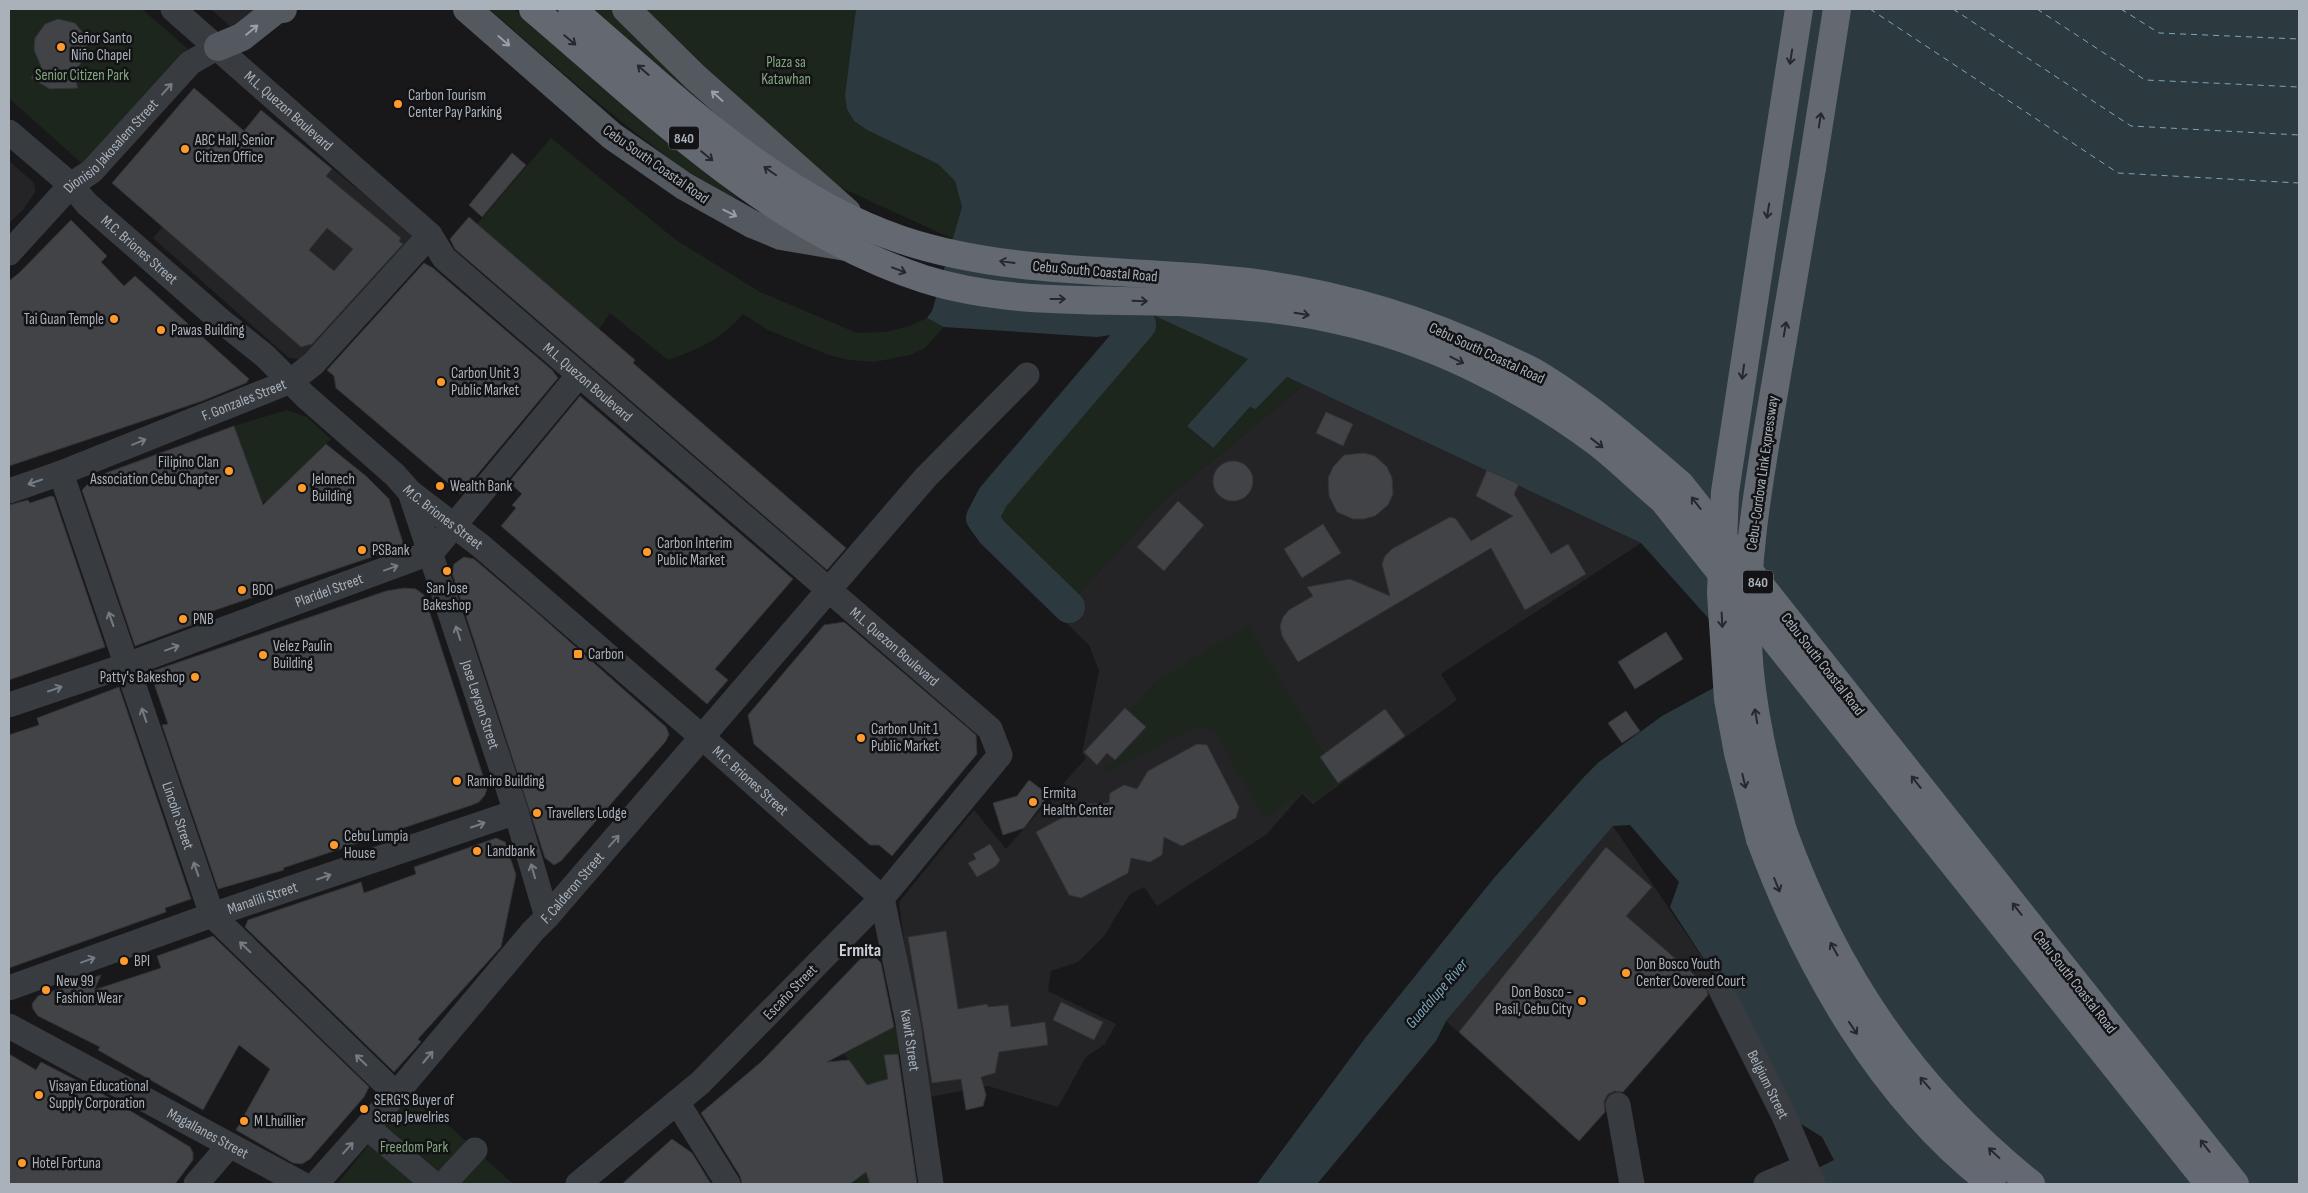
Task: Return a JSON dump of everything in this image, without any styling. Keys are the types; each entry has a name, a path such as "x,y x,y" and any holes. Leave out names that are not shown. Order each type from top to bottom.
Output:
{"highway":[{"name":"Cebu South Coastal Road","path":"532,9 720,167 795,219 852,249 927,280 965,289 1023,298 1246,305 1337,320 1394,336 1447,355 1531,397 1590,438 1662,500 2209,1184"},
{"name":"Cebu South Coastal Road","path":"572,9 733,145 776,175 861,223 932,249 977,258 1090,271 1247,282 1346,299 1401,315 1466,340 1541,376 1612,425 1680,484 2236,1184"},
{"name":"Cebu-Cordova Link Expressway","path":"1799,9 1725,492 1721,594 1728,699 1738,753 1760,839 1784,902 1812,961 1842,1011 1896,1087 1940,1137 1992,1184"},
{"name":"Cebu-Cordova Link Expressway","path":"1837,9 1756,500 1748,594 1748,646 1752,696 1762,751 1783,831 1810,901 1832,947 1861,997 1911,1067 1958,1120 2031,1184"}],"main road":[{"path":"218,47 242,37 276,10 283,9"},
{"name":"Cebu South Coastal Road","path":"467,9 612,136 650,164 708,201 752,224 782,236 852,249"},
{"name":"Cebu South Coastal Road","path":"626,9 695,77 861,223"}],"street":[{"name":"M.L. Quezon Boulevard","path":"173,9 430,235 444,258 990,729 1000,755"},
{"name":"Dionisio Jakosalem Street","path":"9,253 71,185 92,171 190,63 218,47"},
{"name":"M.C. Briones Street","path":"9,132 71,185 87,204 395,474 410,492 456,525 703,738 882,898"},
{"name":"F. Gonzales Street","path":"9,492 291,381 313,364 430,235"},
{"name":"Plaridel Street","path":"9,705 127,665 432,552 579,375"},
{"name":"F. Calderon Street","path":"316,1184 396,1094 533,931 703,738 926,477 1027,375"},
{"name":"Lincoln Street","path":"61,473 212,915 396,1094"},
{"name":"Jose Leyson Street","path":"410,492 432,552 516,812 547,917"},
{"name":"Escaño Street","path":"578,1184 700,1083 882,898 1000,755"},
{"name":"Manalili Street","path":"9,988 212,915 516,812"},
{"name":"Kawit Street","path":"882,898 908,1023 931,1184"},
{"name":"Belgium Street","path":"1719,986 1784,1116 1809,1176"},
{"name":"Magallanes Street","path":"9,1026 228,1147 302,1184"},
{"path":"677,1102 728,1184"},
{"path":"1618,1106 1632,1184"},
{"path":"375,1134 440,1182 475,1150"},
{"path":"196,1184 228,1147"},
{"path":"1766,1184 1809,1176"}],"shaded area":[{"path":"211,9 264,9 237,33"},
{"path":"261,110 415,236 307,360 289,358 153,238"},
{"path":"9,161 33,182 35,192 23,210 9,223"},
{"path":"1304,385 1641,543 1441,674 1457,700 1313,804 1302,794 1267,834 1157,906 1144,887 1130,894 1104,936 1078,962 1051,971 1048,991 1116,1024 1105,1044 1086,1057 1058,1107 988,1086 925,1098 899,902 974,810 1006,849 1086,758 1082,753 1099,671 1089,645 1059,616 1164,500"},
{"name":"Don Bosco - Pasil, Cebu City","path":"1613,826 1719,982 1579,1141 1446,1021"}],"green space":[{"name":"Senior Citizen Park","path":"9,9 142,9 190,51 87,168 9,98"},
{"path":"489,9 514,9 739,199 707,184 658,150 593,99"},
{"path":"589,9 611,9 731,133"},
{"name":"Plaza sa Katawhan","path":"639,9 856,9 845,95 854,121 867,130 938,164 955,181 962,207 953,239 833,184"},
{"path":"551,138 676,240 760,292 857,333 885,332 910,326 927,318 944,327 925,348 910,355 874,362 849,360 829,355 768,330 743,314 718,337 668,360 610,313 599,329 477,224"},
{"path":"1155,316 1249,359 1187,426 1212,448 1251,407 1257,409 1287,377 1304,385 1164,500 1072,602 988,516"},
{"path":"287,410 307,417 331,439 267,501 262,502 234,426"},
{"path":"1248,625 1324,753 1320,757 1338,784 1312,801 1304,791 1264,818 1214,730 1196,727 1105,773 1103,768 1117,761 1147,730 1129,711 1155,682"},
{"path":"900,1024 902,1053 884,1056 888,1079 867,1085 844,1054"},
{"name":"Freedom Park","path":"412,1092 513,1184 337,1184"},
{"path":"874,1169 870,1179 871,1184 851,1184 854,1182 850,1176"}],"water":[{"name":"Guadalupe River","path":"856,9 2299,9 2299,1184 1815,1184 1810,1172 1834,1160 1822,1137 1785,1114 1719,982 1670,907 1679,882 1630,825 1613,826 1446,1021 1436,1041 1317,1184 1257,1184 1366,1037 1494,878 1583,778 1599,762 1662,716 1752,667 1641,543 1287,377 1256,409 1250,407 1213,448 1187,426 1248,359 1155,316 1127,330 1097,337 944,327 927,318 932,311 962,207 955,181 938,164 867,130 854,121 847,109 845,95"}],"building":[{"name":"Señor Santo Niño Chapel","path":"58,19 75,23 86,37 88,51 73,73 78,88 50,89 31,78 41,66 34,50 35,38 45,24"},
{"path":"194,88 244,131 261,110 332,169 326,176 401,238 399,241 403,244 312,344 301,347 112,183","holes":["327,228 353,249 334,271 309,250"]},
{"path":"512,153 526,165 482,217 469,205"},
{"path":"469,217 635,360 633,363 846,548 827,570 455,249 450,239"},
{"path":"71,220 107,256 101,262 124,286 135,276 249,379 246,383 202,401 9,466 9,281"},
{"name":"Carbon Unit 3 Public Market","path":"424,263 433,268 552,370 558,378 461,494 336,388 334,376 327,370"},
{"name":"Carbon Interim Public Market","path":"580,396 793,579 715,669 728,680 707,704 501,526 516,508 512,505 522,494 509,482"},
{"path":"1326,412 1353,424 1343,446 1316,433"},
{"path":"234,426 263,505 326,444 366,476 389,499 404,546 195,617 197,623 135,646 82,490 95,477"},
{"path":"1364,453 1375,456 1387,467 1392,478 1393,494 1388,505 1375,516 1353,519 1337,512 1329,496 1328,478 1333,467 1344,455"},
{"path":"1233,461 1247,467 1253,481 1247,495 1233,501 1219,495 1213,481 1219,467"},
{"path":"1487,470 1519,484 1514,494 1551,554 1568,544 1586,574 1525,610 1491,548 1298,662 1282,636 1280,626 1283,617 1289,610 1313,596 1307,587 1350,579 1390,596 1382,564 1385,556 1392,549 1450,517 1456,519 1471,541 1513,516 1476,496"},
{"path":"51,496 54,497 105,647 9,680 9,505 28,500 30,503"},
{"path":"1178,501 1204,525 1164,571 1137,547"},
{"path":"1323,524 1341,553 1302,578 1284,549"},
{"path":"464,557 474,559 534,610 666,727 669,734 666,741 561,861 554,865 545,858 452,573 454,564"},
{"path":"404,588 416,589 424,595 487,788 485,795 479,802 472,805 283,868 284,870 218,889 162,725 168,724 150,672 386,591"},
{"name":"Carbon Unit 1 Public Market","path":"844,622 976,735 977,754 892,856 879,845 870,845 754,744 748,715 824,625"},
{"path":"1666,632 1683,659 1635,689 1618,662"},
{"path":"119,687 191,899 165,908 166,912 9,968 9,735 39,725 37,718"},
{"path":"1125,708 1146,727 1115,760 1107,753 1097,765 1084,752"},
{"path":"1385,709 1405,736 1338,783 1320,757"},
{"path":"1626,711 1640,731 1622,743 1608,723"},
{"path":"1197,744 1207,745 1239,807 1236,818 1182,846 1164,837 1162,855 1150,862 1131,858 1128,873 1081,898 1069,895 1036,832 1087,804 1109,803 1110,793 1124,785 1137,789 1148,771"},
{"path":"1029,780 1049,795 1024,828 1003,835 993,803 1017,796"},
{"path":"496,838 505,842 516,875 501,947 418,1039 421,1042 394,1072 245,927 248,920 361,882 364,893 416,874 414,867"},
{"path":"990,844 1000,860 996,866 977,877 968,863 976,859 973,854"},
{"name":"Don Bosco - Pasil, Cebu City","path":"1606,847 1652,887 1626,916 1705,984 1708,995 1623,1092 1615,1091 1608,1094 1604,1101 1605,1112 1579,1141 1459,1032"},
{"path":"946,931 958,1009 987,1004 988,1007 1008,1005 1011,1027 1045,1022 1048,1045 999,1052 995,1073 981,1077 986,1095 983,1106 966,1110 961,1079 932,1083 908,937"},
{"path":"213,936 369,1087 364,1097 310,1159 302,1164 293,1163 236,1130 270,1069 239,1045 203,1110 98,1050 100,1047 38,1016 33,1009 32,1004 38,996 101,975 94,990 161,968 157,956"},
{"path":"869,950 881,963 894,1027 827,1062 849,1060 867,1085 888,1079 884,1055 898,1054 917,1184 870,1184 866,1172 850,1184 742,1184 740,1176 701,1113 761,1062"},
{"path":"1061,1002 1103,1022 1094,1040 1053,1020"},
{"path":"9,1054 36,1070 41,1062 101,1093 190,1147 193,1153 193,1160 175,1184 9,1184"},
{"path":"672,1139 692,1153 711,1184 622,1184"}],"waterway":[{"path":"1069,607 992,532 982,518 993,497 1140,325"}],"ferry route":[{"path":"1870,9 2118,173 2299,183"},
{"path":"1953,9 2131,126 2299,135"},
{"path":"2037,9 2145,80 2299,87"},
{"path":"2121,9 2159,33 2299,39"}],"place":[{"name":"Señor Santo Niño Chapel","path":"61,47"},
{"name":"Carbon Tourism Center Pay Parking","path":"398,104"},
{"name":"ABC Hall, Senior Citizen Office","path":"185,149"},
{"name":"Tai Guan Temple","path":"114,319"},
{"name":"Pawas Building","path":"161,330"},
{"name":"Carbon Unit 3 Public Market","path":"441,382"},
{"name":"Filipino Clan Association Cebu Chapter","path":"229,471"},
{"name":"Wealth Bank","path":"440,486"},
{"name":"Jelonech Building","path":"302,488"},
{"name":"PSBank","path":"362,550"},
{"name":"Carbon Interim Public Market","path":"647,552"},
{"name":"San Jose Bakeshop","path":"447,571"},
{"name":"BDO","path":"242,590"},
{"name":"PNB","path":"183,619"},
{"name":"Carbon","path":"578,654"},
{"name":"Velez Paulin Building","path":"263,655"},
{"name":"Patty's Bakeshop","path":"195,677"},
{"name":"Carbon Unit 1 Public Market","path":"861,738"},
{"name":"Ramiro Building","path":"457,781"},
{"name":"Ermita Health Center","path":"1033,802"},
{"name":"Travellers Lodge","path":"537,813"},
{"name":"Cebu Lumpia House","path":"334,845"},
{"name":"Landbank","path":"477,851"},
{"name":"BPI","path":"124,961"},
{"name":"Don Bosco Youth Center Covered Court","path":"1626,973"},
{"name":"New 99 Fashion Wear","path":"46,990"},
{"name":"Don Bosco - Pasil, Cebu City","path":"1582,1001"},
{"name":"Visayan Educational Supply Corporation","path":"39,1095"},
{"name":"SERG'S Buyer of Scrap Jewelries","path":"364,1109"},
{"name":"M Lhuillier","path":"244,1121"},
{"name":"Hotel Fortuna","path":"22,1163"}],"district":[{"name":"Ermita","path":"860,950"}]}
